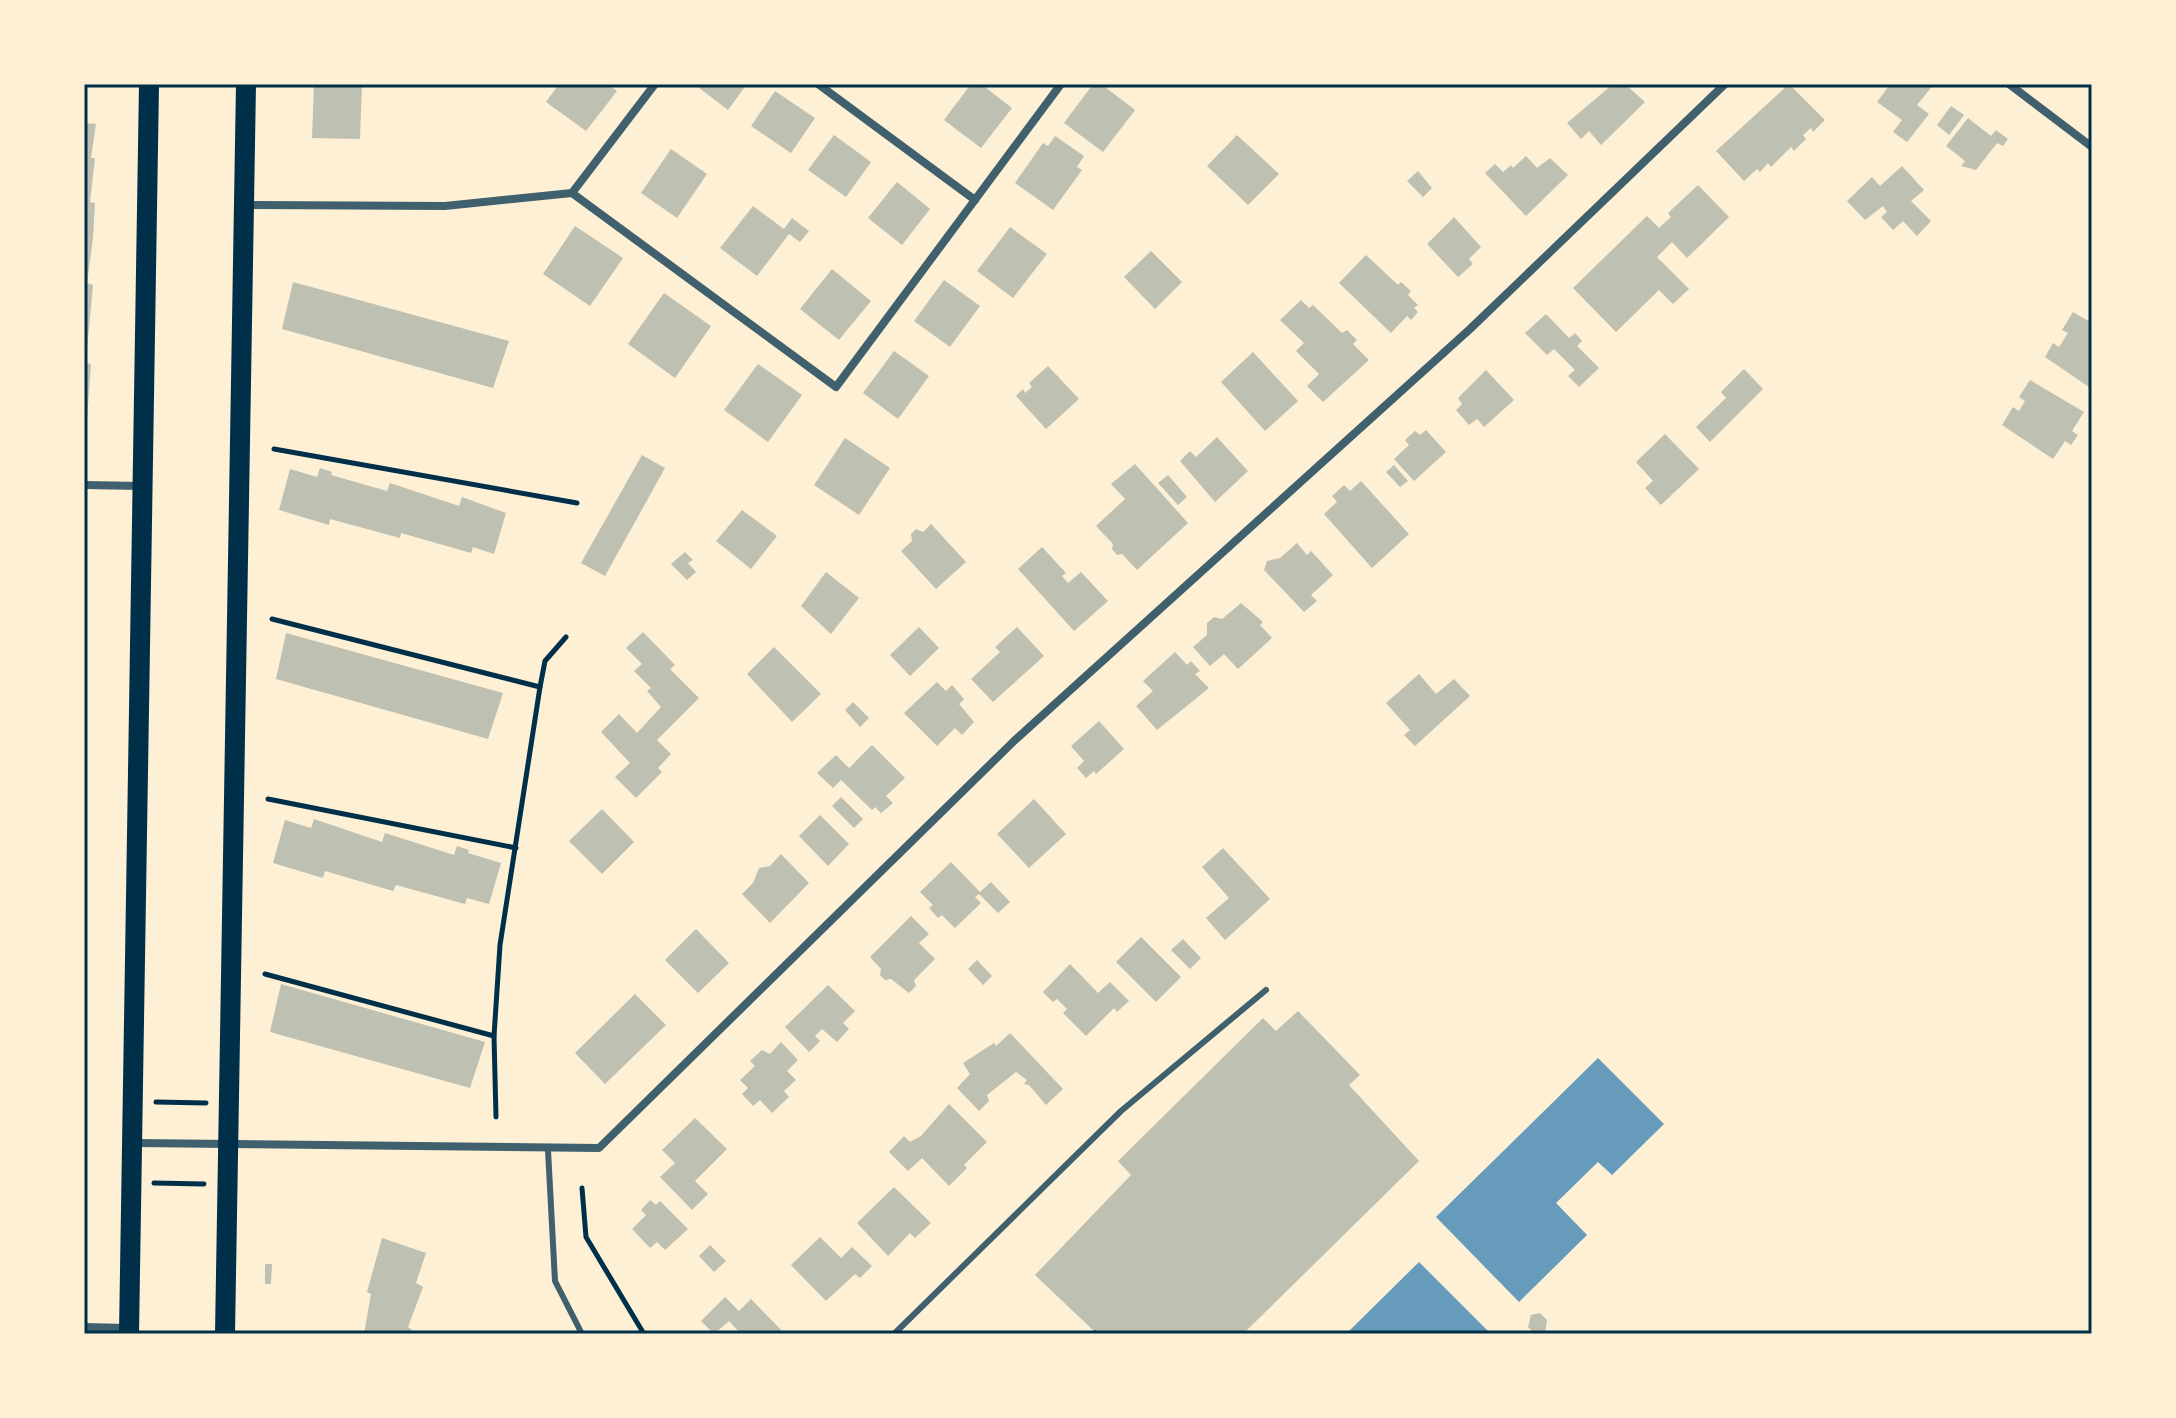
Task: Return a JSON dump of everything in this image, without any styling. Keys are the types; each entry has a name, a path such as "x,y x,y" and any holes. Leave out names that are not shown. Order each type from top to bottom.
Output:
{"main road":[{"path":"129,1331 149,84"},
{"path":"225,1334 246,84"}],"street":[{"path":"572,193 655,84"},
{"path":"818,84 975,200"},
{"path":"244,205 445,206 572,193 836,387 1061,84"},
{"path":"132,1143 548,1150 599,1148 1014,741 1427,369 1725,84"},
{"path":"2009,84 2092,147"},
{"path":"84,485 143,486"},
{"path":"84,1327 129,1331"}],"lane":[{"path":"894,1334 1121,1111 1266,990"},
{"path":"548,1150 555,1281 582,1334"}],"path":[{"path":"274,449 577,503"},
{"path":"272,619 540,687"},
{"path":"496,1117 494,1036 500,945 545,661 566,637"},
{"path":"268,799 516,848"},
{"path":"265,974 494,1036"},
{"path":"151,1102 210,1103"},
{"path":"150,1183 209,1184"},
{"path":"582,1188 586,1237 644,1334"}],"water":[{"path":"1598,1058 1664,1124 1612,1175 1598,1162 1556,1203 1587,1235 1519,1302 1436,1217"},
{"path":"1419,1262 1491,1334 1346,1334"}],"building":[{"path":"314,84 362,84 360,139 312,138"},
{"path":"559,84 608,84 617,91 586,131 546,102"},
{"path":"694,84 747,84 728,110"},
{"path":"971,84 981,84 1012,108 981,148 944,120"},
{"path":"1093,84 1101,84 1135,110 1103,152 1064,123"},
{"path":"1613,84 1625,84 1645,102 1601,145 1589,131 1581,139 1567,123"},
{"path":"1789,84 1825,120 1813,132 1811,128 1803,135 1806,139 1794,151 1791,147 1771,167 1768,163 1744,181 1716,151"},
{"path":"1886,84 1934,84 1917,105 1929,114 1907,142 1893,132 1902,120 1877,102 1889,86"},
{"path":"775,91 815,118 791,153 751,126"},
{"path":"1951,106 1964,115 1949,135 1937,125"},
{"path":"1968,118 1991,136 1996,130 2008,139 2003,146 1997,143 1976,170 1961,166 1965,161 1946,146"},
{"path":"84,123 96,124 90,202 95,203 87,283 93,285 86,360"},
{"path":"834,135 871,162 846,197 808,170"},
{"path":"1237,135 1279,174 1248,205 1207,166"},
{"path":"1055,136 1084,156 1077,167 1082,170 1053,210 1015,183 1043,143 1048,146"},
{"path":"671,149 707,174 677,218 641,193"},
{"path":"1526,156 1537,168 1550,158 1568,175 1526,216 1485,173 1495,164 1503,172 1511,165 1513,168"},
{"path":"1902,166 1924,190 1911,201 1931,221 1917,236 1903,221 1893,230 1881,217 1887,212 1883,206 1865,220 1847,201 1872,177 1880,186"},
{"path":"1418,171 1432,188 1423,197 1407,181"},
{"path":"897,182 930,209 902,245 868,218"},
{"path":"1698,185 1729,217 1687,258 1672,242 1657,257 1689,289 1673,304 1659,290 1616,332 1573,288 1647,216 1659,228 1671,217 1668,213"},
{"path":"753,206 784,229 792,218 809,231 800,242 789,234 757,276 720,248"},
{"path":"1454,217 1481,247 1469,259 1473,264 1458,277 1427,244"},
{"path":"575,226 623,258 590,306 543,274"},
{"path":"1010,227 1047,254 1013,298 977,271"},
{"path":"1151,251 1182,282 1155,309 1124,277"},
{"path":"1366,255 1398,285 1401,282 1411,291 1408,295 1418,305 1414,308 1418,312 1411,320 1407,316 1391,333 1339,283"},
{"path":"832,269 871,301 839,340 800,309"},
{"path":"944,280 980,306 950,347 914,321"},
{"path":"293,282 509,341 493,388 282,329"},
{"path":"664,293 711,326 675,378 628,344"},
{"path":"1301,300 1309,308 1313,305 1342,333 1347,330 1357,340 1353,344 1369,360 1323,402 1307,386 1319,374 1296,351 1304,343 1280,320"},
{"path":"2073,312 2092,323 2092,389 2045,357 2053,343 2059,347 2068,333 2062,330"},
{"path":"1546,314 1569,338 1575,333 1582,341 1577,346 1599,368 1579,387 1568,376 1575,370 1554,349 1547,355 1525,333"},
{"path":"894,351 929,376 898,419 863,393"},
{"path":"1253,352 1298,401 1265,431 1221,382"},
{"path":"84,363 91,364 86,433 84,433"},
{"path":"758,364 802,395 768,442 724,410"},
{"path":"1048,366 1079,399 1046,429 1016,396 1023,389 1025,393 1032,387 1029,383"},
{"path":"1744,369 1763,389 1710,442 1696,427 1726,398 1721,392"},
{"path":"1486,370 1514,400 1484,427 1477,419 1469,425 1456,410 1462,404 1458,398"},
{"path":"2030,380 2084,412 2072,431 2078,435 2071,445 2065,441 2053,459 2002,425 2013,407 2019,411 2025,401 2019,397"},
{"path":"1426,430 1446,452 1414,481 1394,459 1409,445 1405,440 1415,431 1420,435"},
{"path":"1665,434 1699,469 1661,505 1645,488 1653,481 1636,462"},
{"path":"1217,437 1248,471 1215,502 1180,461 1190,451 1196,457"},
{"path":"845,438 890,468 859,515 814,485"},
{"path":"642,455 665,468 605,576 581,563"},
{"path":"1135,464 1188,523 1137,570 1122,554 1117,555 1112,549 1113,544 1096,526 1125,499 1111,484"},
{"path":"1394,465 1408,481 1400,487 1386,472"},
{"path":"320,468 332,472 331,475 387,491 390,483 459,506 462,497 506,513 494,554 473,547 471,553 401,533 400,538 330,519 329,525 279,510 290,469 317,477"},
{"path":"1168,475 1187,497 1178,505 1158,483"},
{"path":"1361,481 1409,534 1372,568 1324,514 1337,502 1332,496 1344,485 1350,491"},
{"path":"742,510 777,536 751,569 716,541"},
{"path":"931,524 966,562 936,589 901,551 912,541 911,534 916,529 923,532"},
{"path":"1297,543 1307,555 1311,551 1333,575 1311,595 1317,601 1304,612 1264,570 1267,561 1280,558"},
{"path":"1042,547 1066,573 1062,576 1068,583 1081,572 1108,601 1074,631 1018,569"},
{"path":"685,552 693,560 688,563 696,572 687,580 671,564"},
{"path":"826,572 859,598 831,634 801,606"},
{"path":"1241,603 1263,622 1260,625 1272,638 1238,669 1224,654 1210,666 1193,647 1207,635 1207,623 1214,617 1222,619"},
{"path":"919,627 939,648 910,676 890,655"},
{"path":"1017,627 1044,656 993,702 971,679 1000,652 995,647"},
{"path":"643,632 675,665 670,669 699,698 657,740 671,754 658,768 662,772 636,798 615,777 630,763 601,732 619,714 637,733 661,707 647,691 651,688 634,671 642,664 626,648"},
{"path":"286,633 503,693 488,739 276,679"},
{"path":"774,647 821,694 792,722 747,674"},
{"path":"1175,652 1187,665 1191,661 1200,671 1195,674 1209,688 1157,730 1136,706 1153,691 1143,681"},
{"path":"1419,674 1436,694 1454,679 1470,696 1415,746 1404,735 1410,730 1386,703"},
{"path":"937,682 946,691 952,685 964,699 959,704 974,722 962,735 955,728 937,746 904,713"},
{"path":"853,702 869,718 860,727 845,710"},
{"path":"1099,721 1124,749 1096,774 1094,771 1086,778 1077,768 1084,761 1071,746"},
{"path":"872,745 905,778 886,796 893,803 881,813 875,807 872,810 841,780 833,788 817,773 836,755 849,768"},
{"path":"841,797 863,819 854,828 832,806"},
{"path":"1034,799 1066,834 1029,868 997,834"},
{"path":"602,809 634,842 602,874 569,841"},
{"path":"820,815 849,844 828,866 799,836"},
{"path":"314,819 382,842 385,833 454,855 457,846 469,850 468,853 501,863 489,904 467,898 465,904 396,885 393,891 325,871 323,878 273,863 285,820 311,828"},
{"path":"1223,848 1270,899 1225,940 1206,918 1229,898 1202,867"},
{"path":"781,854 809,883 770,923 742,894 753,883 759,868 770,866"},
{"path":"951,862 980,892 991,882 1010,902 998,913 979,894 975,897 981,903 955,928 942,915 938,918 929,908 933,905 920,892"},
{"path":"911,916 929,934 919,943 935,959 914,980 916,986 909,993 891,979 885,980 880,975 881,969 870,957"},
{"path":"696,929 729,963 698,993 665,960"},
{"path":"1141,937 1181,977 1156,1002 1116,962"},
{"path":"1183,939 1201,958 1190,969 1171,950"},
{"path":"977,960 992,976 983,985 968,969"},
{"path":"1070,964 1098,993 1110,982 1129,1001 1117,1012 1114,1008 1086,1036 1063,1013 1067,1009 1043,992"},
{"path":"281,984 485,1042 470,1088 270,1032"},
{"path":"828,985 855,1011 843,1023 849,1029 837,1042 822,1029 815,1036 820,1041 809,1052 785,1027"},
{"path":"635,994 666,1025 605,1084 575,1053"},
{"path":"1298,1011 1360,1075 1349,1085 1419,1161 1243,1334 1097,1334 1035,1275 1131,1175 1118,1161 1263,1018 1276,1031"},
{"path":"1010,1033 1063,1089 1046,1105 1029,1085 1024,1084 1027,1080 1016,1072 987,1095 989,1101 979,1111 957,1088 970,1074 963,1063 994,1043 996,1046"},
{"path":"781,1042 798,1060 787,1071 796,1080 784,1091 789,1097 772,1113 760,1100 753,1106 742,1094 748,1088 740,1080 755,1066 750,1061 762,1050 770,1054"},
{"path":"949,1104 987,1142 949,1186 922,1158 908,1171 889,1152 904,1136 910,1142 921,1136"},
{"path":"695,1118 727,1149 695,1181 708,1194 692,1210 660,1177 675,1163 662,1150"},
{"path":"894,1187 931,1223 915,1238 910,1233 888,1256 857,1223"},
{"path":"650,1200 656,1205 660,1201 688,1229 665,1250 657,1242 650,1248 632,1229 646,1215 641,1210"},
{"path":"820,1237 841,1258 852,1247 872,1266 860,1278 855,1274 826,1301 791,1265"},
{"path":"382,1238 426,1253 416,1283 423,1287 408,1327 412,1330 411,1334 364,1334 371,1294 367,1292"},
{"path":"710,1245 726,1261 714,1272 699,1256"},
{"path":"265,1264 272,1264 271,1284 265,1284"},
{"path":"725,1297 739,1311 751,1299 785,1334 741,1334 729,1321 714,1334 701,1321"},
{"path":"1540,1313 1547,1320 1545,1334 1535,1334 1528,1327 1531,1315"}]}
